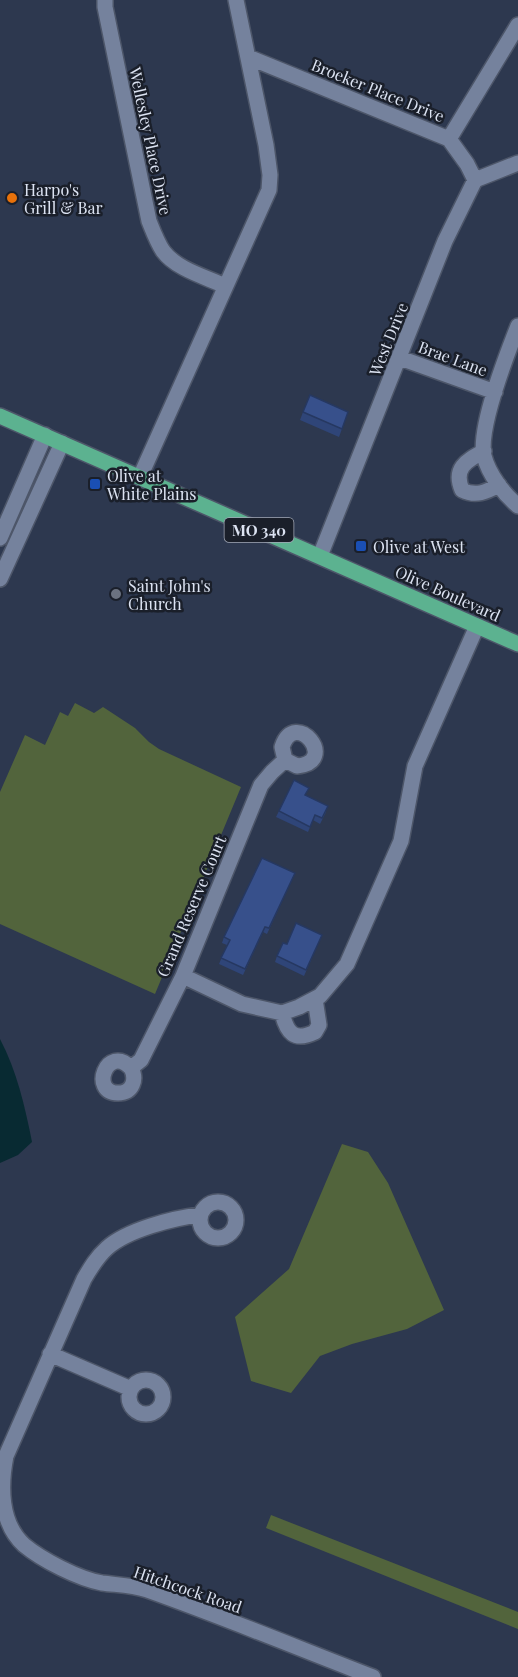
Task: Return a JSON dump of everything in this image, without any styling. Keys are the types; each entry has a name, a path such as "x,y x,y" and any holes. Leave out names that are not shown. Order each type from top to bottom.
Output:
{"main road":[{"name":"Olive Boulevard","path":"0,416 518,644"}],"street":[{"name":"Wellesley Place Drive","path":"105,0 149,221 156,238 164,253 179,265 225,286"},
{"path":"140,477 269,190 270,175 266,145 236,0"},
{"path":"450,139 518,25"},
{"name":"Broeker Place Drive","path":"248,57 450,139 475,180"},
{"path":"475,180 518,163"},
{"name":"West Drive","path":"320,556 445,241 475,180"},
{"path":"518,326 495,392 483,440 490,469 505,494 518,506"},
{"name":"Brae Lane","path":"400,358 495,392"},
{"path":"0,538 45,435"},
{"path":"0,579 62,443"},
{"path":"484,451 469,459 461,468 458,481 462,490 471,495 481,494 499,485"},
{"path":"183,976 242,1004 282,1012 299,1007 320,996 347,964 401,841 415,766 477,626"},
{"name":"Grand Reserve Court","path":"131,1068 141,1060 183,976 261,785 285,760"},
{"path":"282,1012 285,1026 291,1034 298,1037 307,1036 315,1032 319,1025 315,999"},
{"name":"Hitchcock Road","path":"200,1215 183,1217 124,1237 109,1246 95,1260 50,1354 2,1469 0,1495 6,1535 47,1560 87,1578 145,1589 373,1677"},
{"path":"50,1354 131,1389"}],"green space":[{"path":"75,703 94,713 103,707 135,728 159,749 241,787 155,994 0,924 0,792 25,735 45,745 60,712 68,716"},
{"path":"342,1144 368,1152 388,1183 444,1310 407,1329 352,1344 320,1356 291,1393 251,1381 235,1317 289,1269"},
{"path":"271,1515 518,1612 518,1629 266,1528"}],"shaded area":[{"path":"0,1039 16,1076 32,1142 18,1155 0,1163"}],"building":[{"path":"310,395 348,412 342,429 303,412"},
{"path":"294,780 309,788 305,795 328,806 322,818 315,815 310,827 279,811"},
{"path":"262,858 295,873 269,928 265,927 245,969 221,958 230,940 224,937"},
{"path":"296,923 322,935 306,970 277,956 283,943 287,944"}],"place":[{"name":"Harpo's Grill & Bar","path":"12,198"},
{"name":"Olive at White Plains","path":"95,484"},
{"name":"Olive at West","path":"361,546"},
{"name":"Saint John's Church","path":"116,594"}]}
